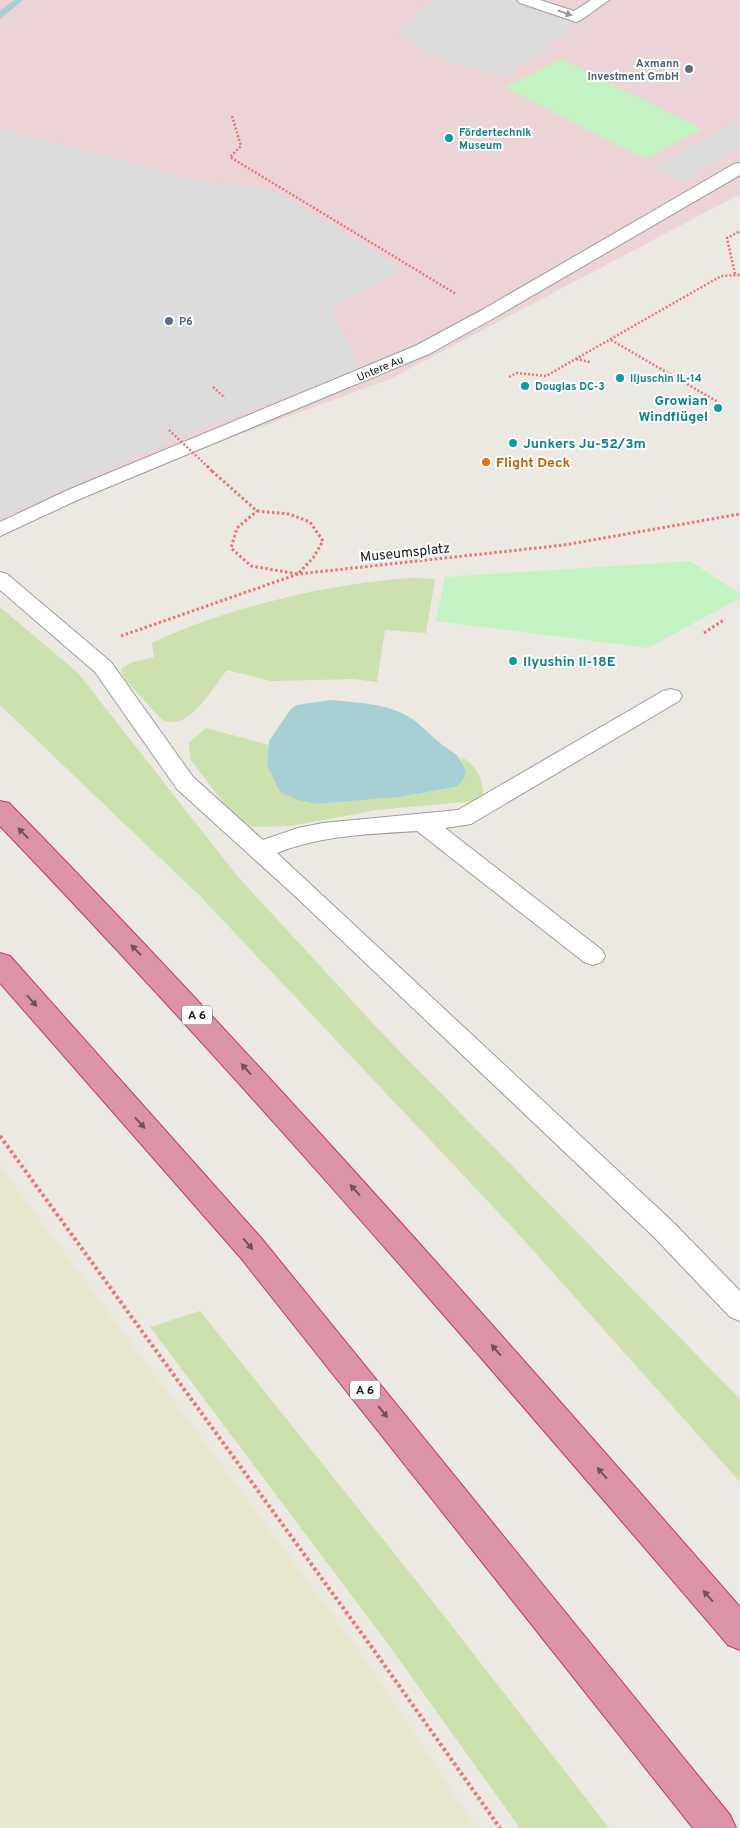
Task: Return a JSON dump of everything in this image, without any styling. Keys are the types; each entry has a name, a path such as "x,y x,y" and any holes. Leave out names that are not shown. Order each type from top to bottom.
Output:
{"highway":[{"name":"A 6","path":"0,810 185,1001 388,1226 740,1633"},
{"name":"A 6","path":"0,964 251,1248 717,1828"}],"lane":[{"path":"526,0 576,17 600,0"},
{"name":"Untere Au","path":"0,530 75,494 422,350 488,314 740,168"},
{"path":"0,579 103,667 185,783 260,850 664,1230 740,1309"},
{"path":"260,850 302,835 355,828 424,824 463,818 672,696"},
{"path":"424,824 594,956"}],"path":[{"path":"232,116 241,146 230,157 488,314"},
{"path":"735,274 727,238 740,231"},
{"path":"509,377 517,373 546,376 721,276 740,275"},
{"path":"610,339 718,402"},
{"path":"575,359 590,362"},
{"path":"169,430 258,511 289,514 310,522 323,541 313,558 298,574 251,566 231,548 237,528 258,511"},
{"name":"Museumsplatz","path":"82,649 298,574 564,546 740,514"},
{"path":"704,633 725,619"},
{"path":"0,1136 373,1649 500,1828"}],"shaded area":[{"path":"0,0 740,0 740,194 390,379 0,523"},
{"path":"433,0 514,0 580,23 503,78 439,58 397,31"},
{"path":"740,121 740,149 684,180 654,166"},
{"name":"P6","path":"0,128 194,181 270,189 404,269 330,307 361,368 183,435 0,518"}],"green space":[{"path":"561,59 702,129 645,159 505,87"},
{"path":"690,561 740,594 740,598 648,648 436,621 445,577"},
{"path":"409,578 435,579 426,633 385,630 377,682 354,679 271,681 227,670 199,707 181,720 171,722 161,719 123,677 121,669 133,662 154,657 152,643 208,620 282,598 358,584"},
{"path":"0,607 78,673 238,877 380,1031 740,1399 740,1482 513,1228 201,897 0,705"},
{"path":"206,728 269,745 267,765 316,804 399,797 455,787 466,771 460,756 470,763 478,773 482,784 483,796 473,801 377,810 291,826 254,827 244,823 229,810 190,759 189,743"},
{"path":"0,1166 365,1659 476,1828 0,1828"},
{"path":"200,1311 426,1593 609,1828 520,1828 388,1644 150,1327"}],"water":[{"path":"331,700 385,707 405,714 456,754 466,771 462,782 455,787 399,797 316,804 298,800 280,792 267,765 269,741 291,709 297,705"}],"waterway":[{"path":"0,16 19,0"}],"place":[{"name":"Axmann Investment GmbH","path":"689,69"},
{"name":"Fördertechnik Museum","path":"449,138"},
{"name":"P6","path":"169,321"},
{"name":"Iljuschin IL-14","path":"620,378"},
{"name":"Douglas DC-3","path":"525,386"},
{"name":"Growian Windflügel","path":"718,408"},
{"name":"Junkers Ju-52/3m","path":"513,443"},
{"name":"Flight Deck","path":"486,462"},
{"name":"Ilyushin Il-18E","path":"513,661"}]}
